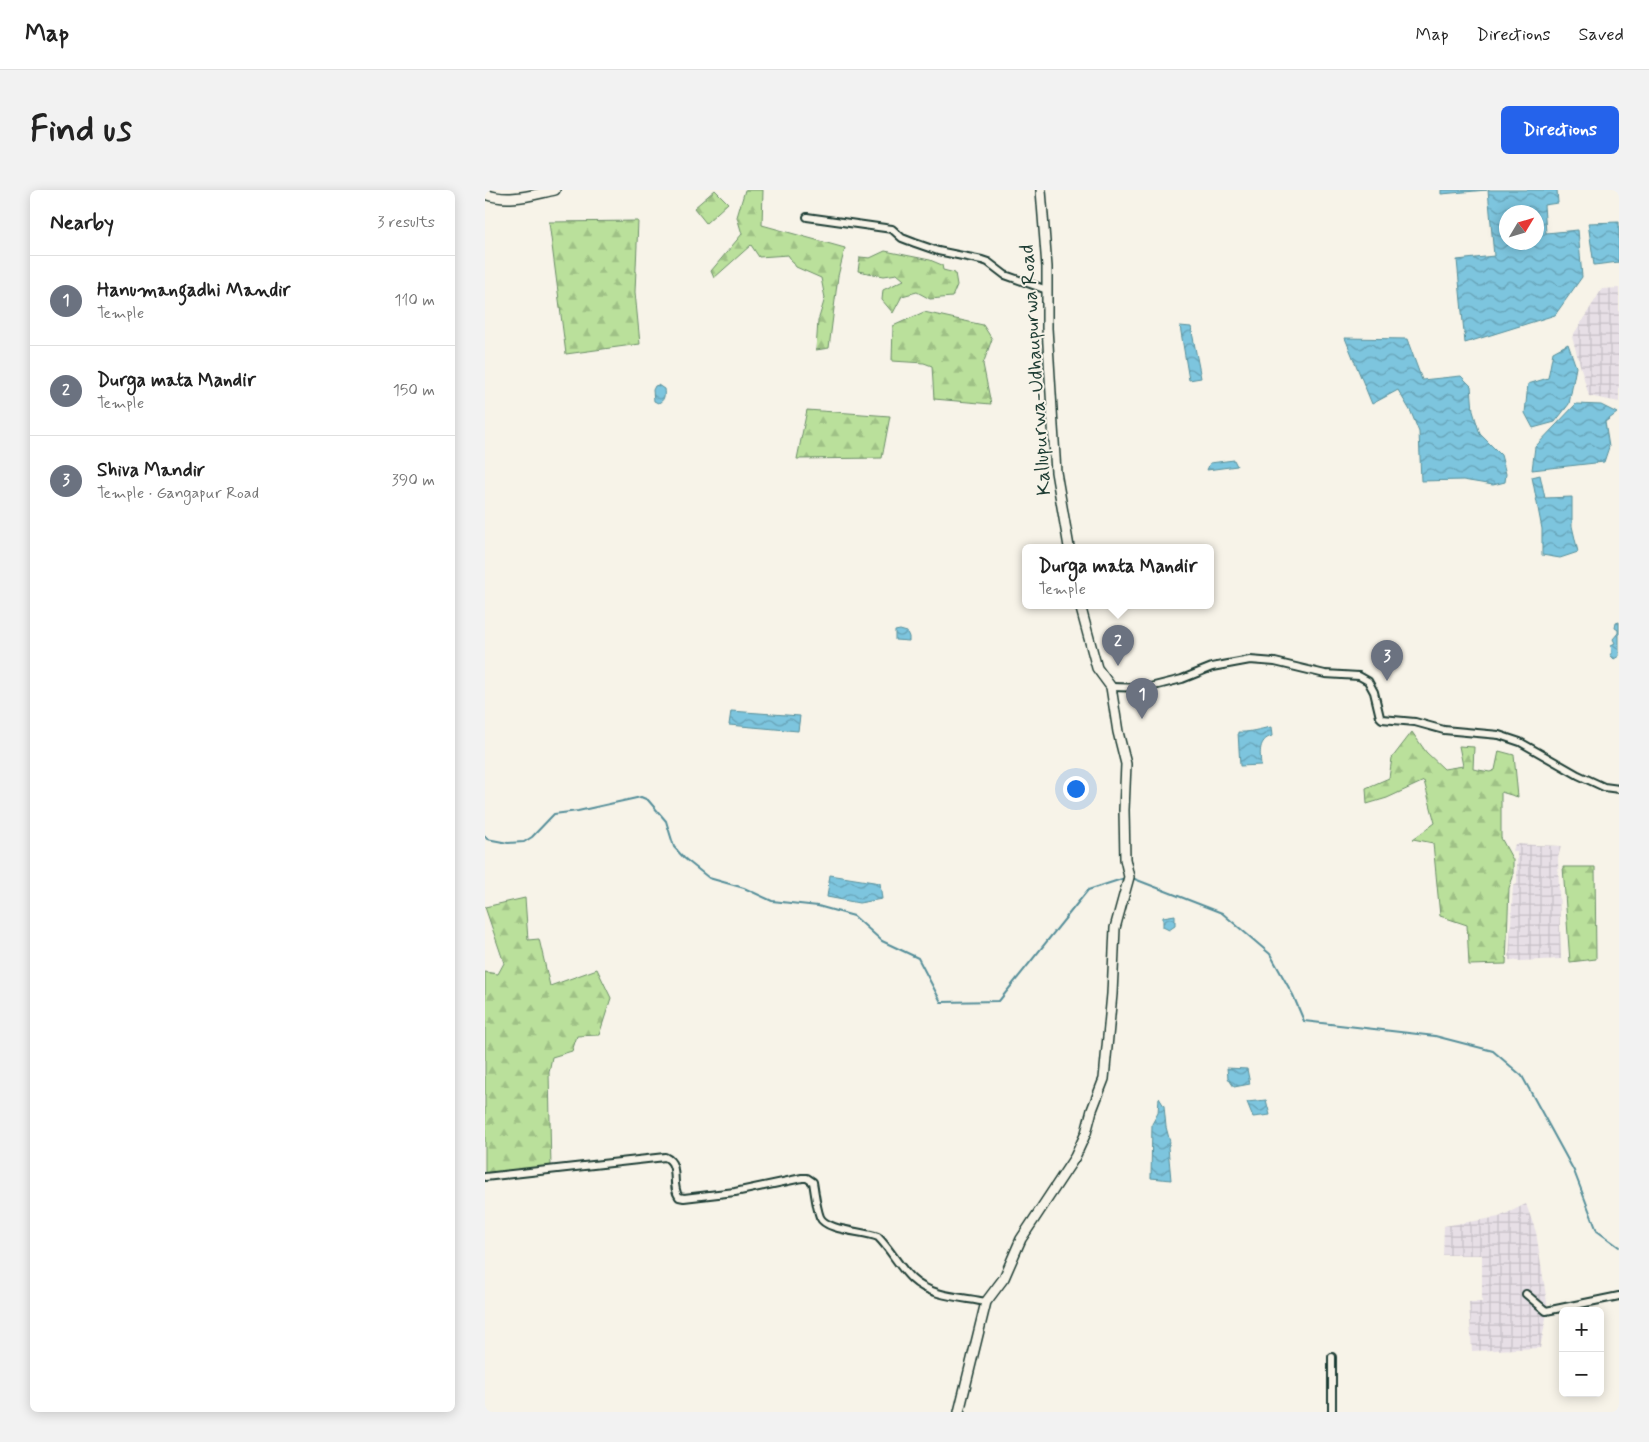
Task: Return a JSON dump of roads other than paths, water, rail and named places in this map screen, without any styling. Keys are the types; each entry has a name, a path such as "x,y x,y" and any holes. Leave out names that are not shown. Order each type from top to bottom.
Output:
{"street":[{"path":"485,194 497,199 555,190"},
{"name":"Kallupurwa-Udhaupurwa Road","path":"1041,190 1047,267 1047,328 1056,472 1068,544"},
{"path":"807,217 892,229 902,238 938,251 988,262 1005,275 1047,290"},
{"path":"959,1412 986,1302 1004,1278 1021,1238 1075,1157 1086,1132 1104,1079 1112,994 1115,928 1129,877 1125,859 1124,810 1126,764 1118,732 1111,686 1097,668 1081,609"},
{"path":"1111,686 1146,688 1182,679 1212,667 1250,660 1275,662 1325,674 1359,676 1368,681 1374,692 1380,717 1383,719 1415,722 1444,730 1499,735 1520,742 1577,775 1604,787 1619,789"},
{"path":"485,1177 665,1157 670,1159 673,1164 675,1193 679,1197 684,1198 735,1192 807,1178 813,1182 820,1217 824,1222 833,1227 878,1237 913,1280 927,1290 986,1302"},
{"path":"1526,1294 1546,1310 1619,1296"},
{"path":"1332,1357 1332,1412"}],"water":[{"path":"1441,190 1487,190 1441,194"},
{"path":"1488,190 1557,190 1558,203 1544,205 1546,233 1578,230 1582,277 1555,315 1465,343 1457,260 1494,256"},
{"path":"1619,222 1619,262 1594,265 1588,223"},
{"path":"1180,326 1191,327 1201,378 1189,380"},
{"path":"1345,338 1407,339 1422,380 1461,376 1471,386 1473,411 1480,434 1501,455 1506,474 1505,482 1493,485 1463,480 1421,481 1419,432 1411,412 1398,390 1372,404"},
{"path":"1568,344 1576,367 1569,404 1555,422 1533,428 1525,413 1528,384 1548,378 1553,352"},
{"path":"658,385 664,389 664,394 663,400 658,403 654,401 653,390"},
{"path":"1576,404 1601,405 1617,413 1605,422 1609,447 1604,462 1532,470 1535,447"},
{"path":"1234,460 1237,466 1207,470 1210,463"},
{"path":"1540,475 1545,498 1572,497 1572,526 1578,552 1560,558 1542,555 1542,529 1532,477"},
{"path":"1619,622 1619,656 1614,659 1610,655 1612,652 1611,645 1615,643 1613,639 1618,630 1615,628 1616,623"},
{"path":"895,631 907,632 909,641 895,640"},
{"path":"731,711 800,716 798,731 729,725"},
{"path":"1271,727 1272,736 1267,738 1262,744 1261,765 1240,766 1238,732"},
{"path":"830,875 880,883 882,899 859,903 827,897"},
{"path":"1175,915 1175,926 1169,930 1163,927 1163,917"},
{"path":"1227,1068 1247,1069 1250,1084 1234,1087 1228,1078"},
{"path":"1159,1098 1164,1106 1170,1142 1168,1147 1171,1180 1151,1178 1152,1124 1158,1113"},
{"path":"1266,1100 1270,1115 1253,1117 1247,1102"}],"waterway":[{"path":"485,836 487,839 508,843 524,842 532,837 554,814 578,811 641,797 648,800 666,821 674,847 684,858 709,878 744,888 772,901 818,906 854,916 882,941 918,958 941,1002 999,1001 1088,890 1125,878"},
{"path":"1132,878 1222,913 1270,954 1293,995 1304,1021 1435,1036 1493,1051 1522,1076 1574,1171 1597,1231 1619,1247"}],"place":[{"name":"Durga mata Mandir","path":"1118,666"},
{"name":"Shiva Mandir","path":"1387,681"},
{"name":"Hanumangadhi Mandir","path":"1142,719"}]}
